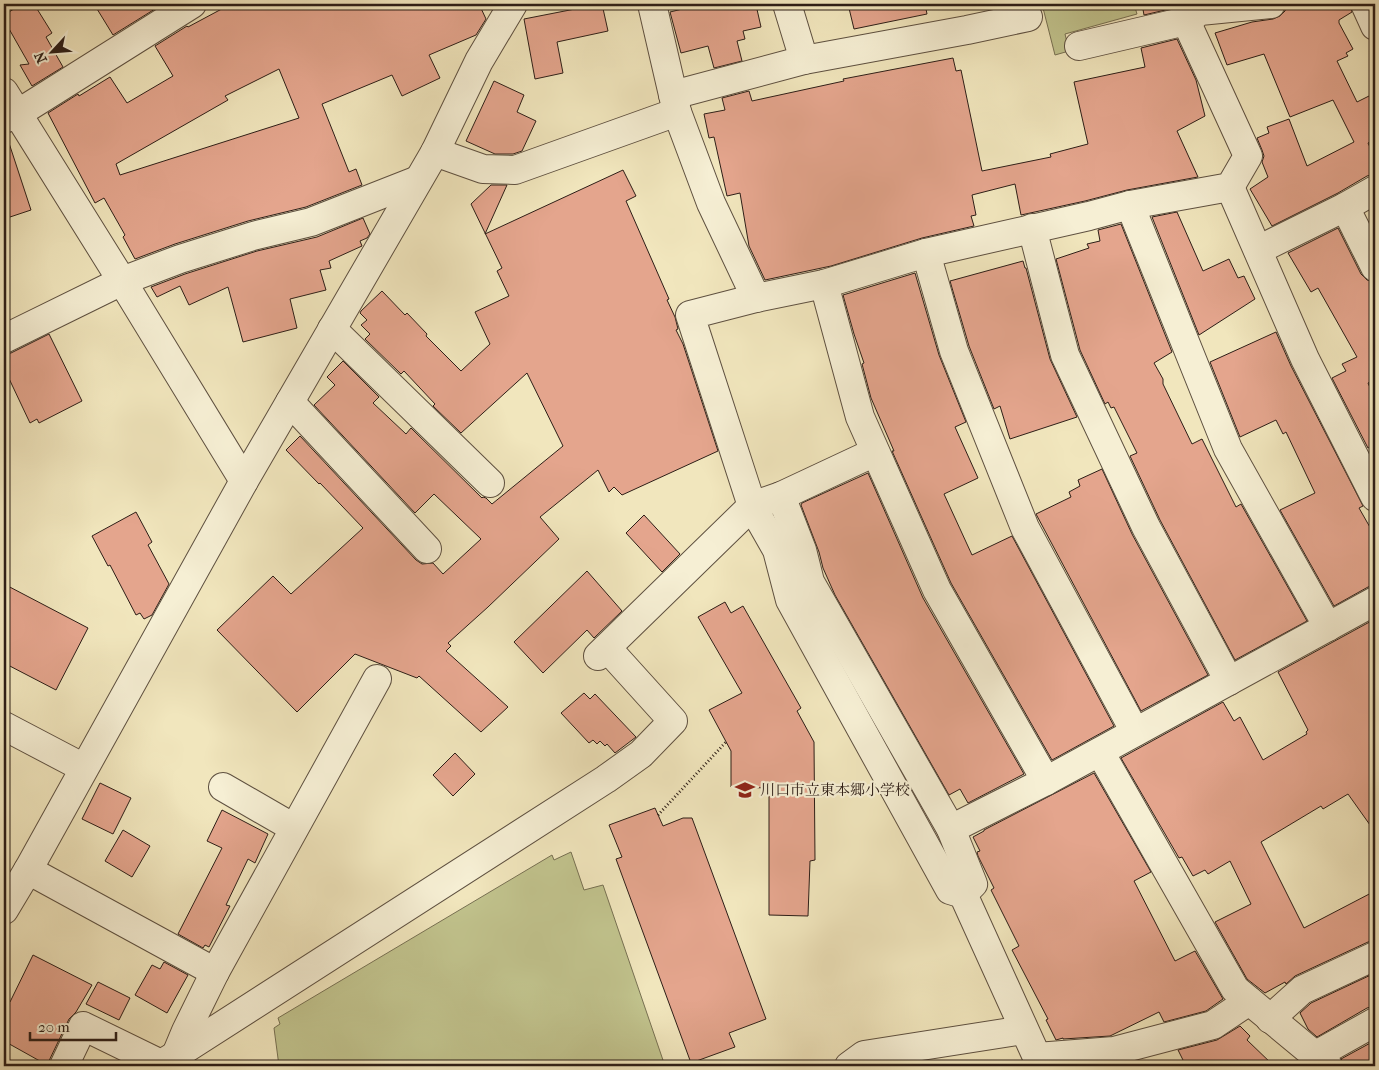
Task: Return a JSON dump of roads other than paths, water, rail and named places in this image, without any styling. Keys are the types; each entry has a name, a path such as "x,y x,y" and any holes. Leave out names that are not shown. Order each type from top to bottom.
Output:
{"street":[{"path":"192,4 8,108 122,282 244,482"},
{"path":"4,910 244,482 435,152 479,61 513,4"},
{"path":"652,4 675,104 711,203 756,298"},
{"path":"787,4 804,60"},
{"path":"1079,46 1195,12 1272,4"},
{"path":"1365,4 1375,26"},
{"path":"1195,12 1248,156 1230,187 1130,205 926,253 824,284 756,298 690,315 752,506 777,550 790,600 950,890 963,894 1039,1062 1122,1059 1213,1025 1249,1001"},
{"path":"435,152 483,169 515,170 675,104 804,60 1028,17"},
{"path":"4,340 122,282 180,259 254,236 311,222 418,180"},
{"path":"1230,187 1304,359 1367,460 1375,498"},
{"path":"1258,250 1375,190"},
{"path":"1130,205 1228,449 1328,627"},
{"path":"1345,207 1375,267"},
{"path":"1032,228 1065,356 1146,527 1229,681"},
{"path":"926,253 954,351 1025,528 1135,732"},
{"path":"824,284 860,417 875,452 937,590 1046,781"},
{"path":"332,329 490,482"},
{"path":"290,402 427,549"},
{"path":"163,1062 606,779 641,754 673,721 603,652 752,506 781,496 875,452"},
{"path":"781,496 802,550 810,582 951,829 973,884 963,894"},
{"path":"951,829 1100,752 1375,601"},
{"path":"163,1062 377,679"},
{"path":"4,726 84,768"},
{"path":"1100,752 1235,989 1322,1061 1375,1022"},
{"path":"223,787 294,828"},
{"path":"28,870 215,972"},
{"path":"1270,1019 1302,990 1375,956"},
{"path":"64,1066 83,1026 163,1062"},
{"path":"849,1066 864,1055 1024,1030"}],"place":[{"name":"川口市立東本郷小学校","path":"745,790"}]}
